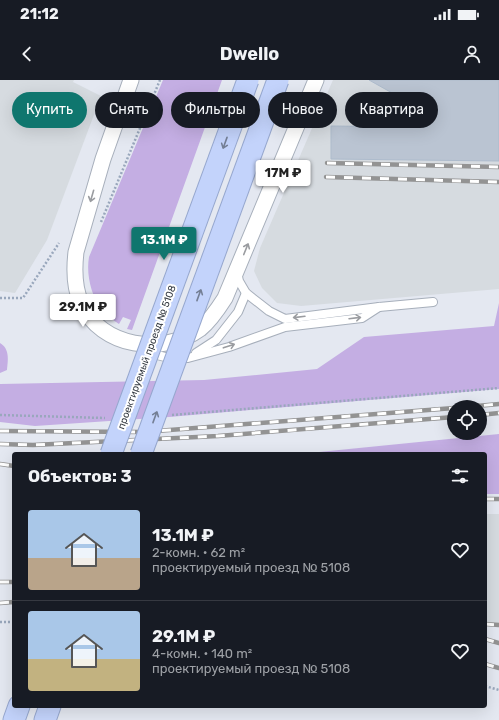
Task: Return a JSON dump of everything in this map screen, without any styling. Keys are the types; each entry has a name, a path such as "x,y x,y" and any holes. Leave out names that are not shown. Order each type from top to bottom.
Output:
{"main road":[{"name":"проектируемый проезд № 5108","path":"112,452 248,80"},
{"path":"142,452 278,80"},
{"path":"14,720 18,708"},
{"path":"44,720 49,708"}],"street":[{"path":"131,80 103,159 76,252 74,265 77,291 82,304 100,327 111,335 125,342 150,345 164,344 189,336 200,328 217,311 225,298 237,271 316,80"}],"lane":[{"path":"237,271 239,281 246,293 269,311 285,318 433,302"},
{"path":"188,358 216,340 238,312 246,293"},
{"path":"125,342 154,355 188,358 229,347 285,327 362,318 379,307"}],"path":[{"path":"0,298 22,298 59,243"},
{"path":"168,416 499,388"},
{"path":"0,415 106,418"},
{"path":"0,622 12,622"},
{"path":"487,687 499,690"}],"shaded area":[{"path":"0,80 74,80 73,82 95,93 95,112 47,240 15,293 0,291"},
{"path":"163,80 222,80 218,92 171,92 171,128 205,128 132,330 127,329 131,320 123,317 119,324 106,314 98,304 90,285 88,264 89,257 143,128 163,128 163,92 158,92"},
{"path":"333,80 499,80 499,289 301,306 277,303 262,288 254,271 260,248 312,128 337,128 337,92 328,92"},
{"path":"499,303 499,389 169,417 35,426 0,422 0,384 204,380 317,369 364,337 494,326"},
{"path":"0,343 7,352 8,359 7,370 0,373"},
{"path":"499,434 499,494 487,494 487,452 319,452 447,439 487,440 487,435"},
{"path":"487,514 499,514 499,626 487,623"}],"building":[{"path":"369,80 499,80 499,161 331,159 331,128 337,128 337,126 345,126 345,128 438,128 438,92 390,92"}],"railway":[{"path":"327,163 499,167"},
{"path":"326,177 499,182"},
{"path":"487,405 499,404"},
{"path":"0,431 144,432 447,409"},
{"path":"487,414 499,413"},
{"path":"0,444 33,445 218,436 447,418"},
{"path":"0,464 12,466"},
{"path":"487,499 499,499"},
{"path":"0,582 12,582"},
{"path":"0,603 12,602"},
{"path":"487,624 499,625"},
{"path":"487,640 499,643"},
{"path":"487,665 499,668"}]}
